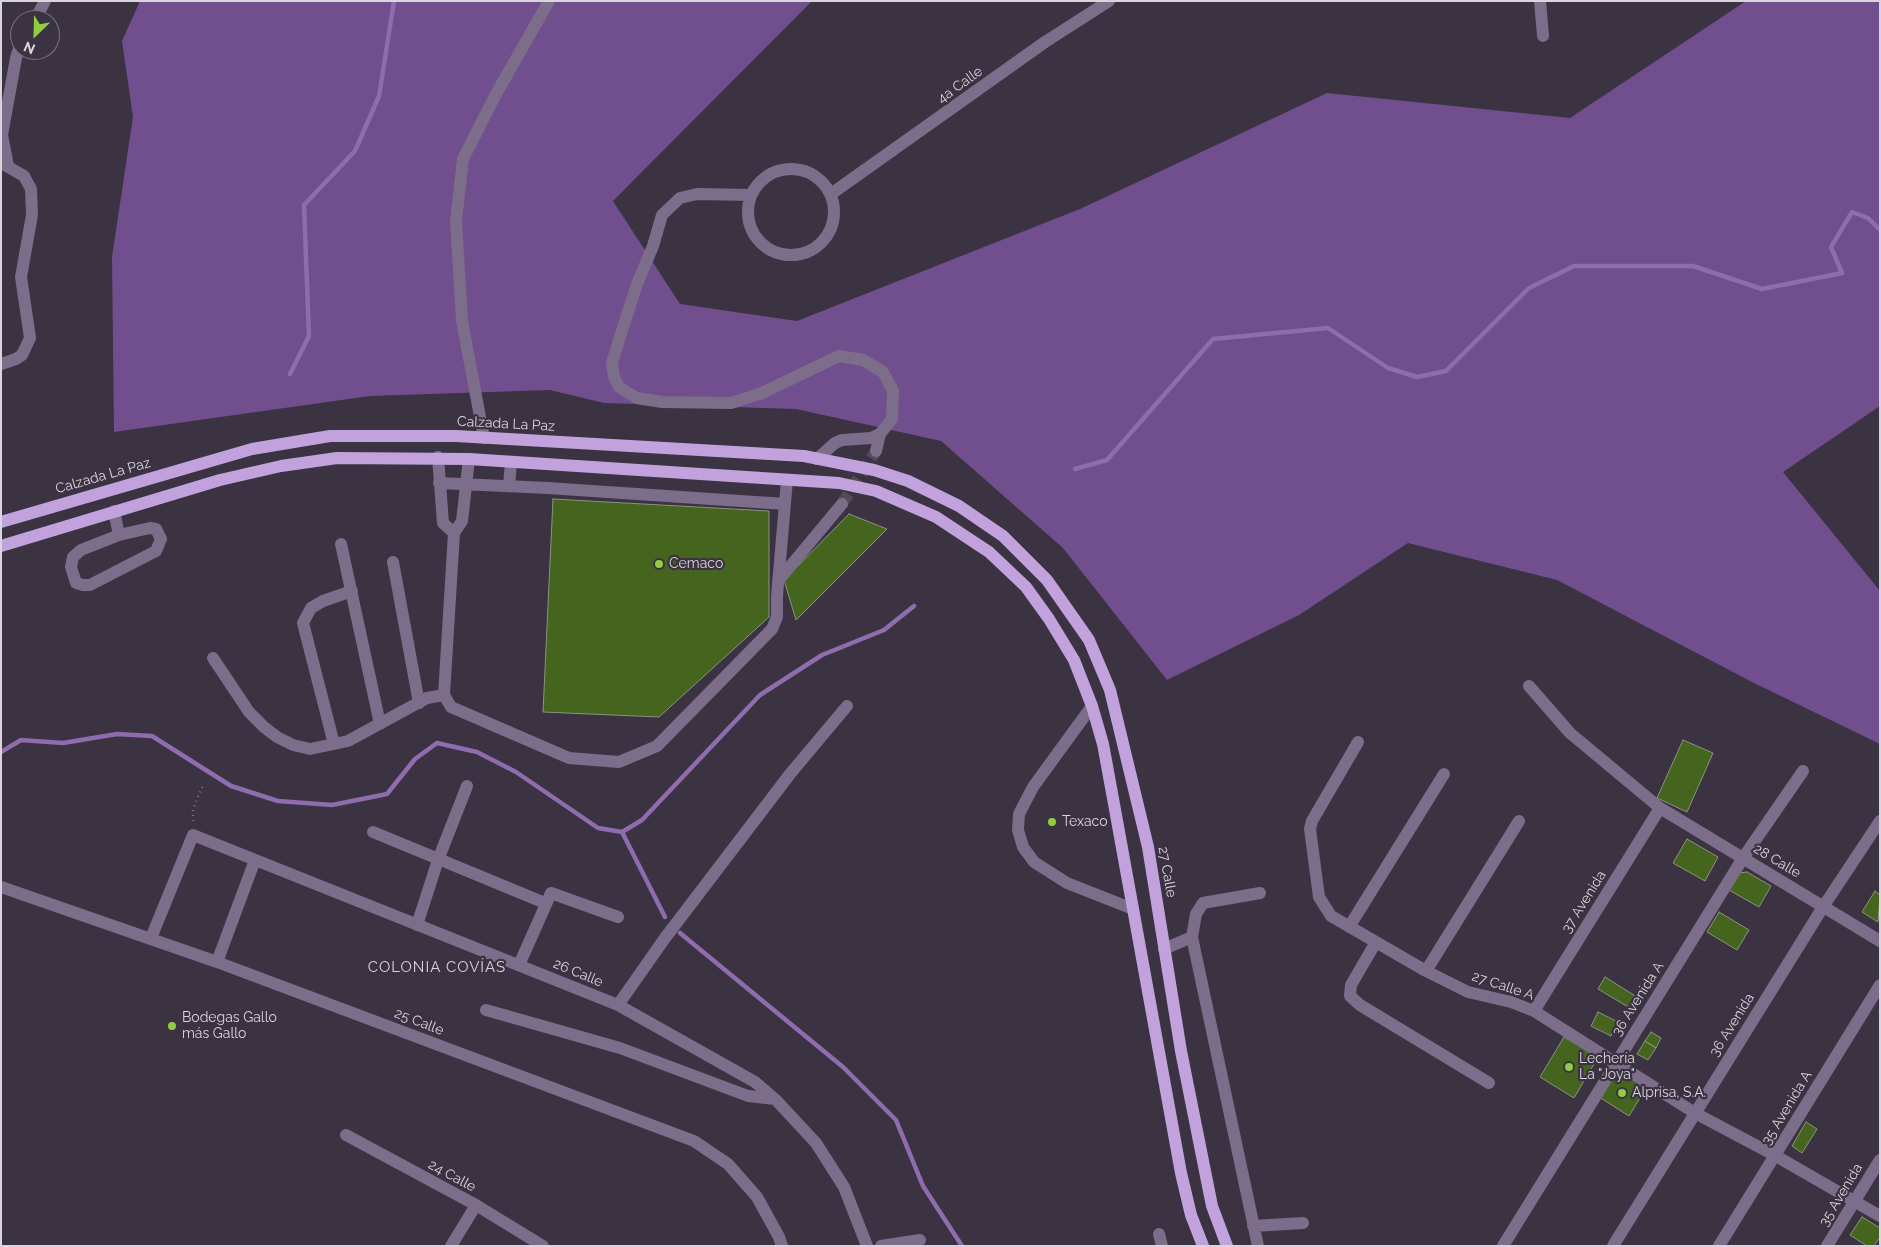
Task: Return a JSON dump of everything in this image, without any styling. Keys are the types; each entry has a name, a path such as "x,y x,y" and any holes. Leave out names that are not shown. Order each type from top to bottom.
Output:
{"main road":[{"name":"Calzada La Paz","path":"1,522 252,449 330,436 484,438 818,459 874,470 908,481 959,506 1003,536"},
{"path":"1,546 220,480 280,466 337,458 438,457 839,484 876,491 936,517 989,552 1026,587 1049,619 1074,660 1092,706 1103,744 1181,1173 1191,1215 1203,1246"},
{"name":"27 Calle","path":"1003,536 1047,580 1068,606 1089,640 1110,690 1146,838 1192,1109 1212,1206 1227,1246"}],"street":[{"path":"484,438 462,322 456,221 463,159 496,94 549,1"},
{"name":"4a Calle","path":"831,194 1045,42 1109,1"},
{"path":"1540,1 1542,36"},
{"path":"1,364 22,355 30,338 21,277 32,215 31,189 24,176 5,165 2,135 16,60"},
{"path":"790,169 811,174 823,183 831,194 834,208 833,222 828,236 818,246 806,253 791,255 771,250 755,236 749,222 748,208 751,195 759,183 770,174 790,169"},
{"path":"751,195 697,194 680,198 662,215 612,363 614,377 619,387 637,398 662,402 731,403 762,393 839,356 863,360 883,372 893,392 892,419 880,434 876,451"},
{"path":"818,459 834,443 842,440 871,438 880,434"},
{"path":"438,457 443,523 454,532"},
{"path":"470,459 462,521 454,532 444,695 451,707 569,758 619,762 656,746 772,629 777,617 778,580 788,480"},
{"path":"509,486 511,462"},
{"path":"440,483 785,504"},
{"path":"778,580 842,504"},
{"path":"114,511 119,536"},
{"path":"150,528 156,529 161,538 156,551 90,584 76,583 71,567 73,557 81,550 119,536 150,528"},
{"path":"342,544 380,724"},
{"path":"393,562 419,703"},
{"path":"334,744 304,623 311,608 322,601 352,591"},
{"path":"213,658 248,712 278,738 293,745 310,749 348,741 419,703 444,695"},
{"name":"28 Calle","path":"1529,686 1570,733 1660,808 1880,941"},
{"path":"618,1005 666,938 784,782 847,706"},
{"path":"1092,706 1033,787 1020,814 1018,830 1023,847 1034,862 1067,883 1133,909"},
{"name":"27 Calle A","path":"1358,742 1312,821 1310,829 1321,904 1330,916 1426,971 1468,992 1511,1002 1534,1011 1615,1065 1694,1114 1776,1156 1880,1216"},
{"name":"36 Avenida A","path":"1503,1246 1743,858 1803,771"},
{"path":"1349,927 1444,774"},
{"path":"417,925 438,860 467,786"},
{"name":"37 Avenida","path":"1534,1011 1660,808"},
{"path":"1426,971 1519,821"},
{"name":"36 Avenida","path":"1613,1246 1823,906 1880,821"},
{"path":"372,832 545,903"},
{"path":"151,938 193,835"},
{"name":"26 Calle","path":"193,835 618,1005 755,1082 776,1100 816,1143 844,1187 867,1246"},
{"path":"217,962 255,860"},
{"name":"25 Calle","path":"1,887 217,962 694,1141 728,1164 757,1197 782,1246"},
{"path":"518,966 551,893 556,893 618,917"},
{"path":"1258,1246 1192,937 1196,914 1203,903 1260,893"},
{"path":"1164,949 1192,937"},
{"path":"1376,942 1351,985 1350,996 1360,1005 1489,1083"},
{"name":"35 Avenida A","path":"1719,1246 1880,985"},
{"path":"486,1010 620,1048 748,1096 776,1100"},
{"name":"24 Calle","path":"346,1135 476,1205 542,1246"},
{"name":"35 Avenida","path":"1828,1246 1880,1160"},
{"path":"451,1246 476,1205"},
{"path":"1253,1226 1303,1222"},
{"path":"881,1246 920,1240"}],"path":[{"path":"193,835 192,809 203,785"}],"shaded area":[{"path":"140,1 812,1 613,201 680,304 797,321 1080,209 1327,93 1570,118 1746,1 1880,1 1880,406 1783,472 1880,591 1880,744 1754,683 1557,580 1408,543 1299,615 1167,680 1063,548 941,441 796,409 604,403 550,390 370,396 114,432 112,257 133,117 122,41"}],"building":[{"name":"Cemaco","path":"553,499 769,511 769,617 659,717 543,712"},
{"path":"849,514 887,529 796,620 784,580"},
{"path":"1683,740 1713,753 1687,812 1657,798"},
{"path":"1687,839 1718,857 1705,881 1673,863"},
{"path":"1747,872 1771,886 1759,907 1729,890 1739,873"},
{"path":"1875,891 1880,895 1878,922 1862,912"},
{"path":"1719,912 1749,930 1737,950 1707,932"},
{"path":"1605,977 1637,997 1630,1008 1598,989"},
{"path":"1598,1012 1618,1022 1611,1036 1591,1026"},
{"path":"1651,1032 1661,1038 1656,1048 1645,1041"},
{"name":"Lechería La \"Joya\"","path":"1564,1037 1598,1057 1574,1098 1540,1077"},
{"path":"1645,1041 1656,1048 1648,1060 1637,1054"},
{"name":"Alprisa, S.A.","path":"1622,1073 1646,1088 1629,1116 1599,1097 1613,1075"},
{"path":"1806,1122 1817,1129 1802,1153 1792,1146"},
{"path":"1862,1217 1880,1228 1880,1237 1874,1246 1867,1246 1850,1235"}],"waterway":[{"path":"290,374 309,336 304,205 355,151 379,96 394,1"},
{"path":"1075,469 1107,460 1213,339 1328,328 1388,368 1417,377 1446,371 1529,288 1574,266 1693,266 1762,289 1842,273 1831,247 1852,212 1868,218 1880,230"},
{"path":"1,752 21,740 63,743 117,734 152,736 231,786 278,801 332,805 387,794 415,759 437,743 477,752 516,772 598,828 622,832 642,820 760,695 822,655 884,630 914,606"},
{"path":"622,832 665,917"},
{"path":"680,933 843,1067 896,1120 923,1186 962,1246"}],"tunnel":[{"path":"842,504 876,451"}],"place":[{"name":"Cemaco","path":"659,564"},
{"name":"Texaco","path":"1052,822"},
{"name":"Bodegas Gallo más Gallo","path":"172,1026"},
{"name":"Lechería La \"Joya\"","path":"1569,1067"},
{"name":"Alprisa, S.A.","path":"1622,1093"}],"district":[{"name":"COLONIA COVÍAS","path":"437,967"}]}
